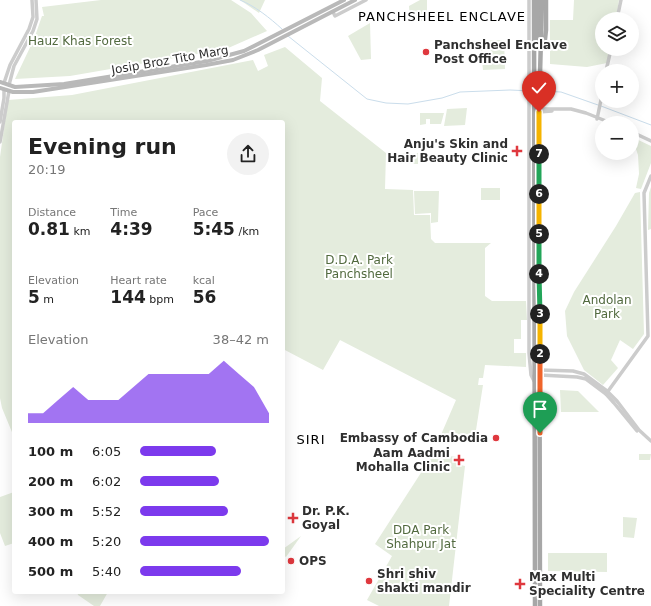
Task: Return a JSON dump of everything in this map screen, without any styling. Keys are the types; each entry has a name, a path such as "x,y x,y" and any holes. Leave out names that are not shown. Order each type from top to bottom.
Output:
{"main road":[{"name":"Josip Broz Tito Marg","path":"4,90 30,92 206,66 232,60 258,50 288,29 344,0"},
{"name":"Josip Broz Tito Marg","path":"2,83 14,87 64,84 207,61 244,51 278,36 292,32 355,0"},
{"path":"534,0 537,110 540,373 540,606"},
{"path":"535,77 540,37 538,0"},
{"path":"535,606 534,381 537,110 542,0"},
{"path":"540,61 545,43 546,0"},
{"path":"30,86 33,88 30,92"}],"street":[{"path":"10,85 14,66 32,25 32,0"},
{"path":"2,83 10,65 32,25 37,19 36,0"},
{"path":"332,12 335,16 366,0"},
{"path":"529,0 529,353 531,375 534,381"},
{"path":"618,12 621,0"},
{"path":"529,78 535,62"},
{"path":"0,122 4,90"},
{"path":"0,142 4,90"},
{"path":"537,110 571,109 597,116 599,108"},
{"path":"639,136 651,142"},
{"path":"607,393 648,336 644,193 651,176"},
{"path":"540,373 559,371 578,372 584,374 617,401 632,424 651,443"},
{"path":"559,371 559,376"},
{"path":"549,373 559,376 577,376 586,379 607,393"}],"green space":[{"name":"Hauz Khas Forest","path":"101,0 231,0 251,13 267,31 226,49 70,76 15,79 34,39 42,16 44,16 42,7"},
{"path":"240,0 265,0 259,13"},
{"path":"420,0 427,0 427,21 410,21 409,6"},
{"path":"574,0 619,0 617,12 595,12 595,56 608,56 607,63 595,64 595,65 587,67 550,64 550,20 573,20"},
{"path":"370,23 371,59 361,60 348,36"},
{"path":"504,40 505,69 483,70 480,41"},
{"name":"D.D.A. Park Panchsheel","path":"285,47 322,78 320,101 386,153 385,189 413,190 414,215 430,215 431,239 435,243 491,243 485,248 485,296 492,301 526,301 527,320 521,320 521,339 514,339 514,353 526,353 526,367 485,365 483,378 479,378 478,385 483,385 474,443 465,442 465,440 440,437 456,400 340,340 323,370 285,350 285,120 12,120 12,432 2,408 0,398 0,157 8,100 72,95 253,60 258,71 268,66 264,55"},
{"path":"467,108 465,125 444,126 447,109"},
{"path":"420,113 444,113 441,124 430,124 430,119 426,119 426,124 420,125"},
{"path":"639,140 651,146 651,163 641,189 636,188 639,174"},
{"path":"401,153 418,153 418,164 401,164"},
{"path":"651,187 651,229 648,230 649,193"},
{"path":"481,188 500,188 500,200 481,200"},
{"path":"414,191 439,191 438,222 431,223 431,213 415,214"},
{"name":"Andolan Park","path":"640,192 644,334 633,349 620,340 611,360 618,368 603,385 584,370 567,336 565,311 574,292 635,193"},
{"path":"560,390 578,391 599,412 561,412"},
{"name":"DDA Park Shahpur Jat","path":"432,454 457,457 456,464 465,466 449,606 379,606 367,600 392,556 375,544"},
{"path":"639,454 651,454 650,460 639,460"},
{"path":"12,493 12,544 5,546 0,533 0,497"},
{"path":"623,517 637,518 634,538 623,537"},
{"path":"301,536 286,557 285,548"},
{"path":"548,553 607,553 607,572 548,571"},
{"path":"107,594 100,606 94,606 78,595"}],"waterway":[{"path":"240,0 262,13 282,29"},
{"path":"288,36 367,99 386,103 408,104 442,98 460,92 510,90 532,91"},
{"path":"542,91 561,92 595,104"},
{"path":"606,108 651,125"}],"place":[{"name":"Panchsheel Enclave Post Office","path":"426,52"},
{"name":"Anju's Skin and Hair Beauty Clinic","path":"517,151"},
{"name":"Embassy of Cambodia","path":"496,438"},
{"name":"Aam Aadmi Mohalla Clinic","path":"459,460"},
{"name":"Dr. P.K. Goyal","path":"293,518"},
{"name":"OPS","path":"291,561"},
{"name":"Shri shiv shakti mandir","path":"369,581"},
{"name":"Max Multi Speciality Centre","path":"520,584"}],"district":[{"name":"PANCHSHEEL ENCLAVE","path":"442,16"},
{"name":"SIRI","path":"311,439"}],"route":[{"path":"539,112 540,433"}]}
